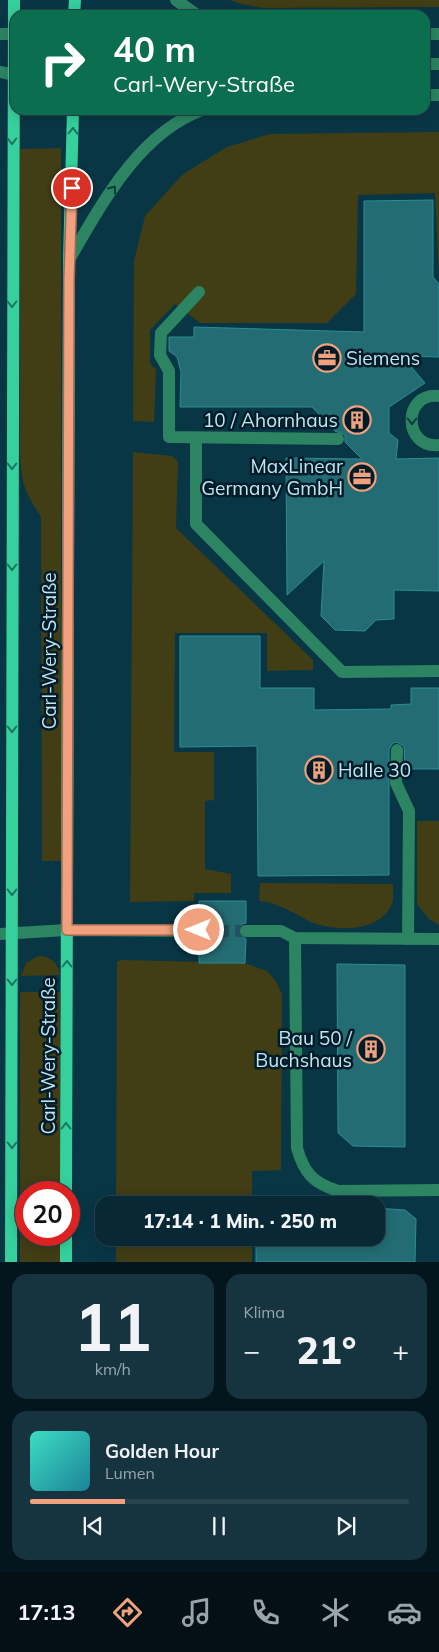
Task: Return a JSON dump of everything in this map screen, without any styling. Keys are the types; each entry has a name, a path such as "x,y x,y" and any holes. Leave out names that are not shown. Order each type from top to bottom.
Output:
{"main road":[{"name":"Carl-Wery-Straße","path":"11,1262 6,934 14,115"},
{"name":"Carl-Wery-Straße","path":"66,1181 69,260 73,115"},
{"path":"66,1246 66,1262"}],"street":[{"path":"176,0 190,10"},
{"path":"69,260 109,193 134,160 152,142 194,115"},
{"path":"199,292 161,333 160,355 169,371 169,437 338,439"},
{"path":"439,396 427,397 420,401 414,407 411,424 418,438 425,443 439,445"},
{"path":"196,438 196,524 342,672 439,671"},
{"path":"397,750 396,783 409,811 408,939"},
{"path":"6,934 67,930 199,930"},
{"path":"246,931 280,931 295,938 439,939"},
{"path":"295,938 297,1148 301,1164 312,1178 324,1186 338,1191 439,1190"}],"shaded area":[{"path":"230,0 439,0 439,7 263,8"},
{"path":"439,132 439,274 435,193 358,195 356,294 327,323 200,323 175,304 150,330 150,363 156,370 154,422 133,421 134,261 145,216 183,174 227,147 270,134"},
{"path":"61,148 61,861 42,861 41,517 29,497 23,481 20,463 20,149"},
{"path":"133,452 172,456 178,462 176,528 313,660 313,670 267,671 267,633 175,633 174,752 214,752 214,800 205,801 205,869 231,874 231,893 194,893 194,901 130,902"},
{"path":"417,821 439,821 439,925 429,919 417,904"},
{"path":"260,883 393,884 393,900 387,912 380,919 372,923 353,928 333,928 308,921 269,902 259,901"},
{"path":"38,956 47,957 53,961 58,967 60,975 21,976 26,963"},
{"path":"121,960 245,963 267,971 276,981 282,994 281,1170 252,1171 252,1196 116,1196 117,962"},
{"path":"20,992 60,992 60,1181 20,1181"},
{"path":"20,1246 60,1246 60,1262 20,1262"},
{"path":"116,1246 252,1246 252,1262 116,1262"}],"building":[{"name":"10 / Ahornhaus","path":"433,200 433,277 439,284 439,357 402,356 425,383 389,407 389,433 398,440 396,459 439,458 439,591 394,590 394,619 376,620 365,631 335,630 321,616 324,561 287,595 286,458 362,459 345,442 345,435 335,431 312,407 180,407 181,372 177,357 169,351 169,337 194,337 194,327 364,332 364,201"},
{"name":"Halle 30","path":"180,636 260,636 260,688 314,688 314,710 391,709 391,705 411,704 411,688 439,688 439,769 405,769 404,746 397,742 393,743 389,749 389,875 258,876 257,746 180,747"},
{"path":"199,901 246,901 246,923 242,924 238,931 239,935 246,939 245,963 199,963 199,939 203,938 207,932 206,927 199,923"},
{"name":"Bau 50 / Buchshaus","path":"337,964 405,965 405,1147 353,1146 338,1133"},
{"path":"385,1209 405,1210 416,1219 415,1262 256,1262 256,1246 385,1246"}],"tunnel":[{"path":"199,931 246,931"}],"place":[{"name":"Siemens","path":"327,358"},
{"name":"10 / Ahornhaus","path":"357,420"},
{"name":"MaxLinear Germany GmbH","path":"362,477"},
{"name":"Halle 30","path":"319,770"},
{"name":"Bau 50 / Buchshaus","path":"371,1049"}],"route":[{"path":"72,188 69,260 67,930 199,930"}]}
